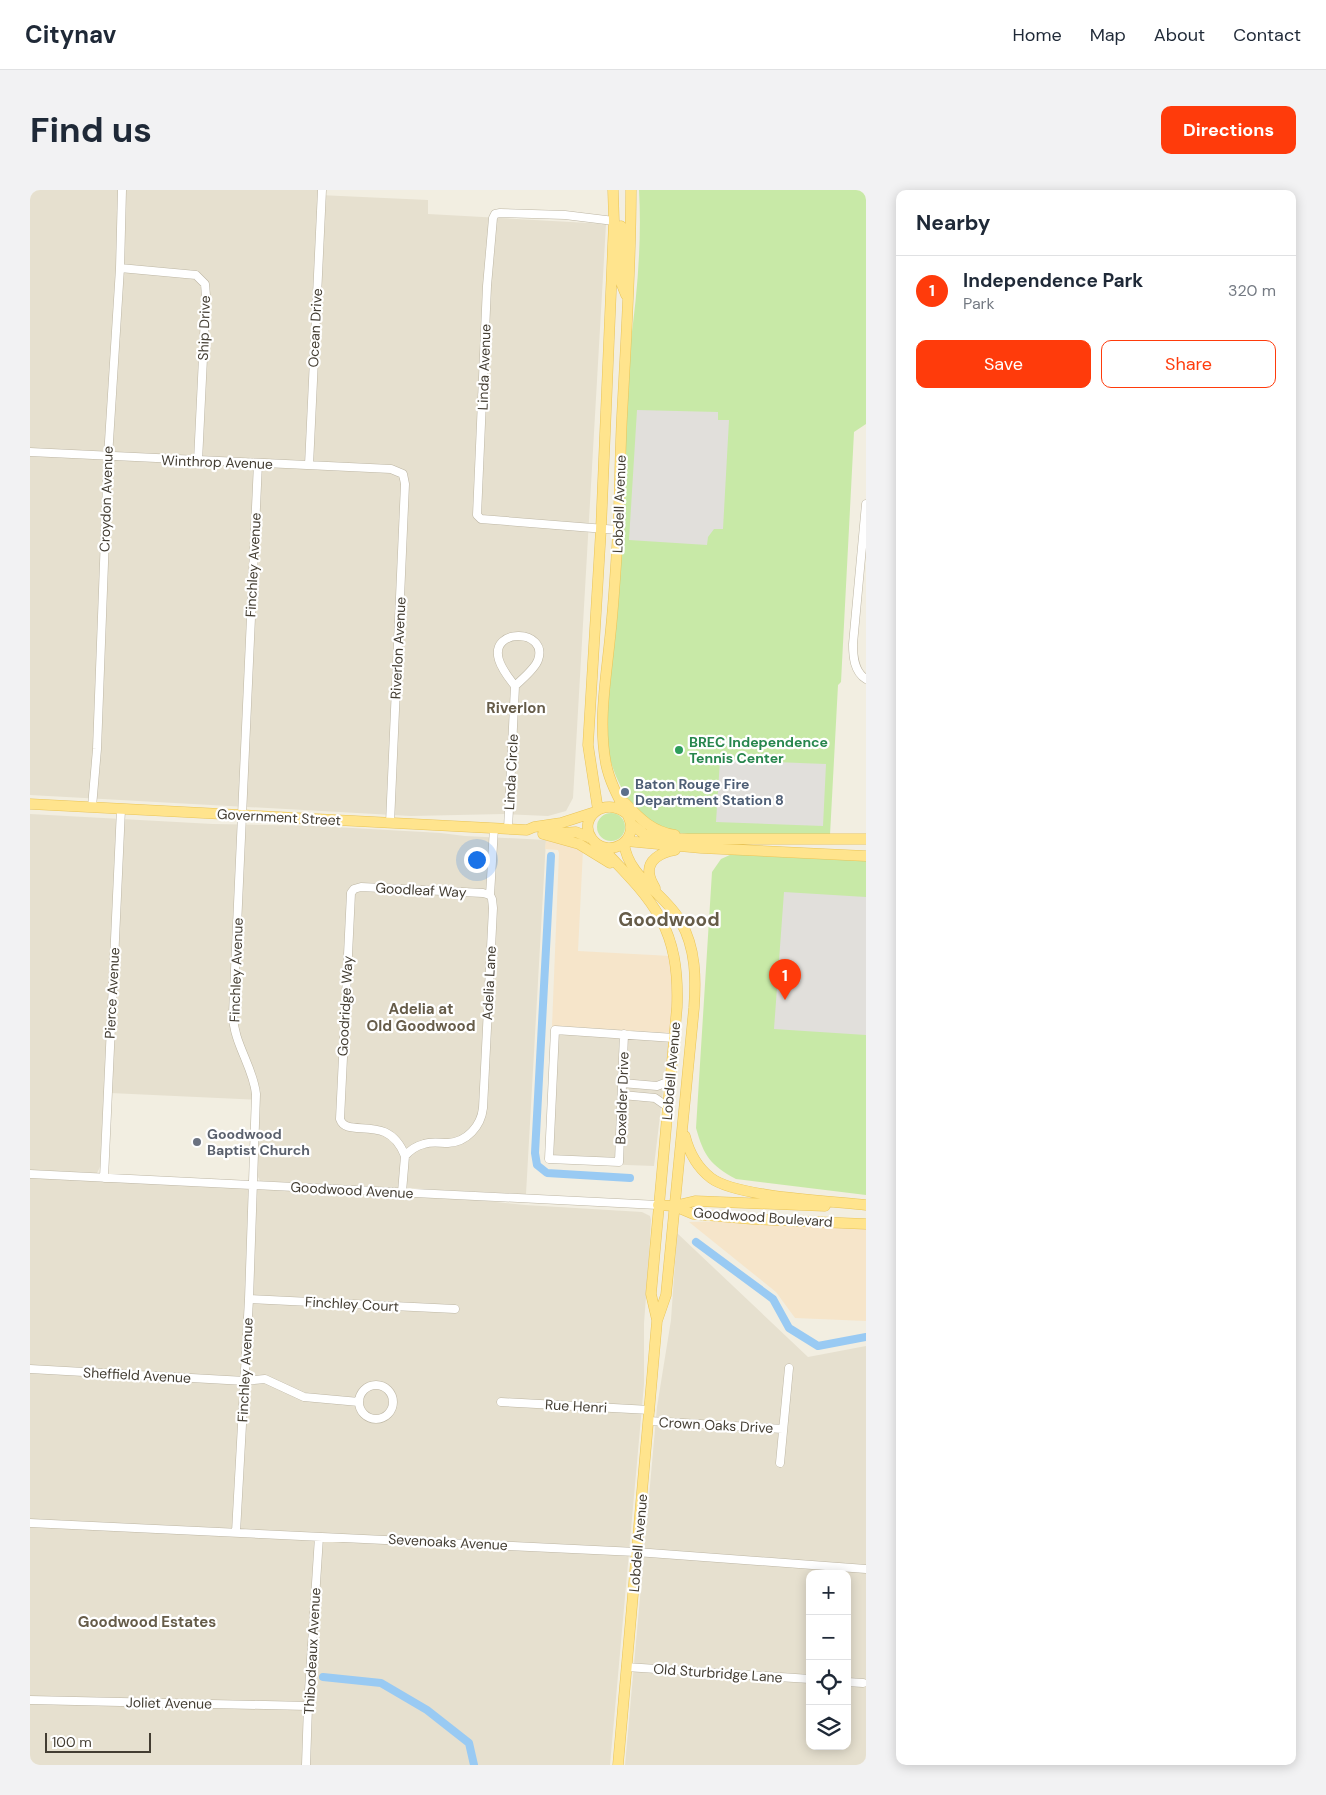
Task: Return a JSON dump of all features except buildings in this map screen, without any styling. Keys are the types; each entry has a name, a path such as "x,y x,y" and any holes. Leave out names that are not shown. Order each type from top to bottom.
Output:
{"main road":[{"name":"Lobdell Avenue","path":"597,811 588,745 601,529 614,220 613,190"},
{"name":"Lobdell Avenue","path":"629,819 616,796 606,766 602,730 618,530 631,244 631,190"},
{"path":"614,220 620,221 621,226 620,280 628,298"},
{"path":"579,818 587,810 595,795"},
{"path":"616,796 640,819 653,828 669,834 693,838"},
{"name":"Government Street","path":"30,804 508,828 527,830 534,834 569,831 582,834 595,841"},
{"path":"629,819 630,834 620,846 608,848 595,841 589,832 589,821 597,811 612,806 618,808 629,819 644,834 655,838 866,839"},
{"name":"Government Street","path":"527,830 534,827 561,824 597,811"},
{"path":"542,834 579,844 618,866"},
{"name":"Lobdell Avenue","path":"595,841 646,896 666,928 673,950 677,974 674,1038 651,1294 657,1321"},
{"name":"Lobdell Avenue","path":"618,1765 657,1321 666,1295 694,1008 694,960 681,922 655,890 631,866 625,842"},
{"path":"625,842 866,856"},
{"path":"655,890 649,876 653,861 666,851 686,847"},
{"path":"666,928 681,922"},
{"path":"676,1007 694,1008"},
{"path":"683,1126 688,1146 698,1164 712,1179 737,1190 866,1206"},
{"name":"Goodwood Boulevard","path":"674,1206 694,1201 789,1206 866,1206"},
{"name":"Goodwood Avenue","path":"658,1205 674,1206"},
{"name":"Goodwood Boulevard","path":"674,1206 693,1214 752,1219 866,1224"},
{"path":"752,1219 760,1210 789,1206"}],"street":[{"name":"Croydon Avenue","path":"92,807 97,749 108,457 120,268 122,190"},
{"name":"Ocean Drive","path":"309,466 322,190"},
{"name":"Linda Avenue","path":"601,529 481,519 477,515 487,286 493,218 495,214 500,212 565,215 614,220"},
{"name":"Ship Drive","path":"120,268 196,274 205,284 198,461"},
{"name":"Winthrop Avenue","path":"30,452 391,469 403,474"},
{"name":"Finchley Avenue","path":"236,1532 245,1381 256,1088 236,1036 233,1022 258,463"},
{"name":"Riverlon Avenue","path":"390,823 405,484 403,474"},
{"path":"866,504 853,644 854,660 861,676 866,679"},
{"path":"601,529 618,530"},
{"path":"513,636 529,637 536,644 538,659 515,686 503,670 498,659 498,650 505,639 513,636"},
{"name":"Linda Circle","path":"508,828 515,686"},
{"name":"Pierce Avenue","path":"104,1178 121,809"},
{"name":"Adelia Lane","path":"405,1156 415,1148 426,1143 449,1143 464,1138 477,1126 481,1118 493,908 490,896 494,828"},
{"name":"Goodleaf Way","path":"352,890 361,887 483,894 490,896"},
{"name":"Goodridge Way","path":"352,890 339,1112 341,1122 347,1127 377,1129 387,1132 394,1137 405,1156"},
{"name":"Boxelder Drive","path":"555,1030 624,1034 622,1095 619,1162 549,1159 555,1030"},
{"path":"624,1034 674,1038"},
{"path":"622,1083 657,1086 670,1081"},
{"path":"622,1095 655,1098 668,1107"},
{"path":"402,1192 405,1156"},
{"name":"Goodwood Avenue","path":"30,1174 658,1205"},
{"name":"Finchley Court","path":"248,1298 455,1309"},
{"path":"780,1463 789,1368"},
{"name":"Sheffield Avenue","path":"30,1369 245,1381 265,1379 304,1397 359,1402"},
{"path":"372,1386 380,1386 387,1389 392,1395 393,1403 387,1416 380,1419 372,1419 365,1416 359,1402 361,1395 366,1389 372,1386"},
{"name":"Rue Henri","path":"501,1402 650,1410"},
{"name":"Crown Oaks Drive","path":"649,1421 783,1429"},
{"name":"Sevenoaks Avenue","path":"30,1523 636,1552 866,1569"},
{"name":"Thibodeaux Avenue","path":"306,1765 319,1537"},
{"name":"Old Sturbridge Lane","path":"626,1667 806,1679"},
{"path":"851,1682 863,1683"},
{"name":"Joliet Avenue","path":"30,1700 308,1706"}],"shaded area":[{"path":"30,190 319,190 319,195 428,200 428,214 606,224 573,798 566,811 548,816 504,814 411,816 30,795"},
{"path":"637,410 718,412 718,420 729,420 723,529 714,529 708,537 707,545 629,540"},
{"path":"720,760 826,764 823,826 716,822"},
{"path":"30,814 213,824 317,826 546,840 526,1194 260,1181 256,1173 260,1100 104,1093 100,1167 97,1173 30,1170"},
{"path":"546,840 583,850 578,951 671,956 673,996 670,1033 552,1026 559,853 558,850 545,849"},
{"path":"784,892 866,897 866,1035 774,1029"},
{"path":"552,1026 670,1033 654,1166 547,1162 545,1160"},
{"path":"30,1177 468,1199 525,1205 642,1212 650,1216 644,1323 644,1384 610,1765 30,1765"},
{"path":"732,1221 866,1228 866,1321 795,1318 776,1292 689,1222"},
{"path":"677,1233 808,1357 866,1346 866,1765 625,1765 657,1407 671,1320"}],"green space":[{"path":"639,190 866,190 866,424 854,432 841,682 838,685 830,835 696,834 673,832 658,827 635,808 626,796 608,753 605,738 630,347 638,269"},
{"path":"611,813 621,817 625,827 621,837 611,841 601,837 597,827 601,817"},
{"path":"732,854 866,860 866,1195 736,1179 714,1164 702,1146 696,1128 712,872 721,859"}],"waterway":[{"path":"551,856 535,1153 537,1165 547,1173 630,1178"},
{"path":"696,1242 773,1299 789,1328 818,1346 866,1337"},
{"path":"323,1677 381,1683 427,1710 469,1743 474,1765"}],"place":[{"name":"BREC Independence Tennis Center","path":"679,750"},
{"name":"Baton Rouge Fire Department Station 8","path":"625,792"},
{"name":"Independence Park","path":"785,1000"},
{"name":"Goodwood Baptist Church","path":"197,1142"}],"district":[{"name":"Riverlon","path":"516,708"},
{"name":"Goodwood","path":"669,919"},
{"name":"Adelia at Old Goodwood","path":"421,1018"},
{"name":"Goodwood Estates","path":"147,1622"}]}
